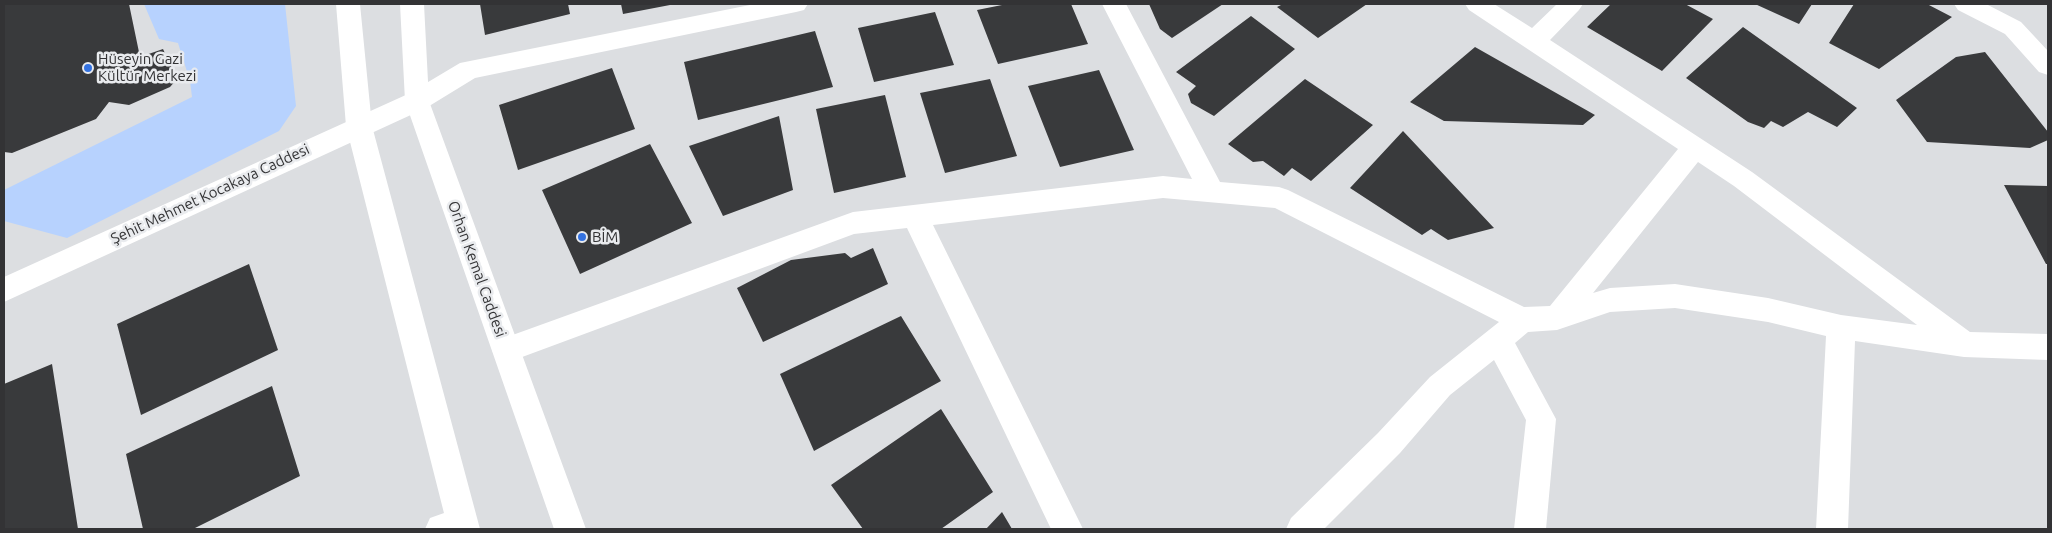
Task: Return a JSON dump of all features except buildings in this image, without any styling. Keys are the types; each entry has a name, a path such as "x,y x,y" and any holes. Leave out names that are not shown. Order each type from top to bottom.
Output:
{"street":[{"path":"348,4 360,126 455,527"},
{"name":"Orhan Kemal Caddesi","path":"412,4 417,101 570,529"},
{"name":"Şehit Mehmet Kocakaya Caddesi","path":"4,290 417,101 469,70 796,4"},
{"path":"1114,4 1212,192"},
{"path":"1477,4 1743,179 1964,344"},
{"path":"1534,41 1571,4"},
{"path":"1966,4 2037,39 2048,66"},
{"path":"1558,318 1695,148"},
{"path":"506,350 853,223 1163,187 1279,198 1522,320 1558,318 1610,300 1675,296 1768,310 1841,327 1964,344 2048,347"},
{"path":"916,216 1067,529"},
{"path":"1302,529 1389,443 1440,386 1522,320"},
{"path":"1832,529 1841,327"},
{"path":"1498,339 1541,419 1530,529"}],"shaded area":[{"path":"144,4 285,4 296,106 279,131 67,238 4,221 4,190 192,97 190,81 178,43 159,39"}],"place":[{"name":"Hüseyin Gazi Kültür Merkezi","path":"88,68"},
{"name":"BİM","path":"582,237"}]}
